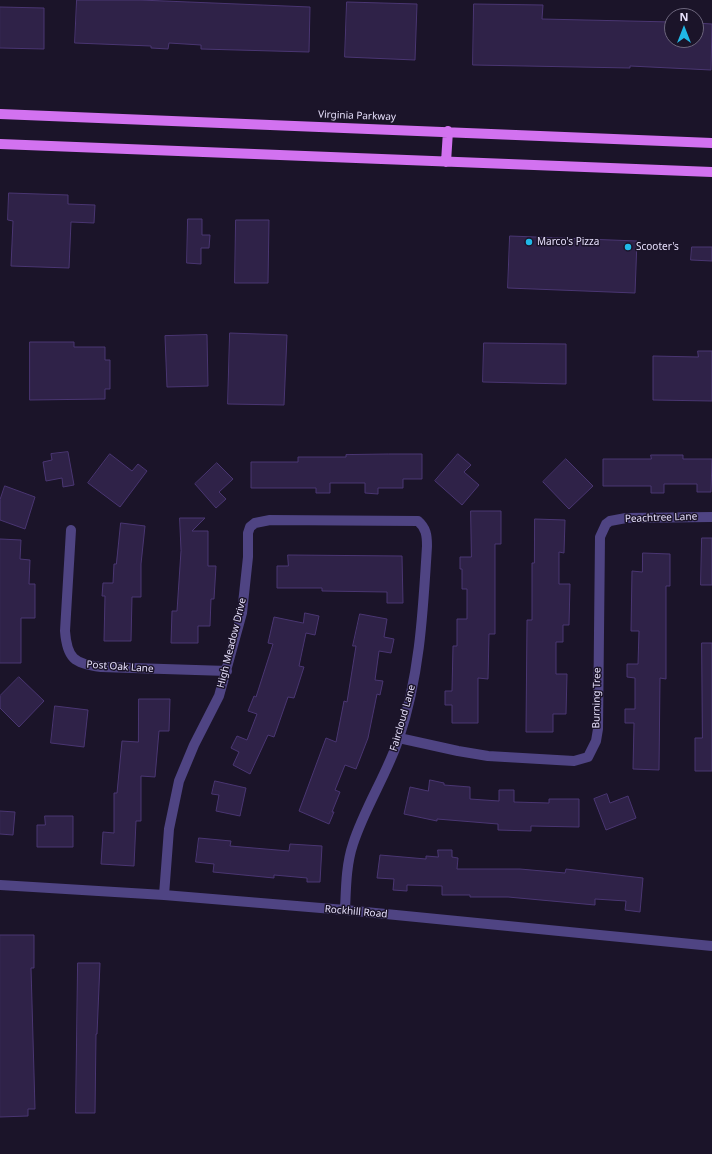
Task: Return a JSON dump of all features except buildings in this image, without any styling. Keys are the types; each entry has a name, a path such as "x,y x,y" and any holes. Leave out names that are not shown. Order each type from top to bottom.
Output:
{"main road":[{"name":"Virginia Parkway","path":"0,114 448,131 712,143"},
{"path":"446,162 448,131"},
{"path":"0,144 712,172"}],"street":[{"name":"Peachtree Lane","path":"610,521 626,518 712,517"},
{"name":"High Meadow Drive","path":"164,895 168,836 179,781 194,744 217,701 227,671 243,607 248,557 248,533 250,527 255,523 270,520 418,521"},
{"name":"Faircloud Lane","path":"346,910 348,865 353,845 399,738 413,688 422,634 427,546 427,533 423,525 418,521"},
{"name":"Burning Tree","path":"399,738 458,752 488,756 574,761 588,757 596,741 598,729 600,537 606,524 610,521"},
{"name":"Post Oak Lane","path":"71,530 65,631 66,646 74,659 84,666 227,671"},
{"name":"Rockhill Road","path":"0,885 164,895 346,910 712,946"}],"place":[{"name":"Marco's Pizza","path":"529,242"},
{"name":"Scooter's","path":"628,247"}]}
